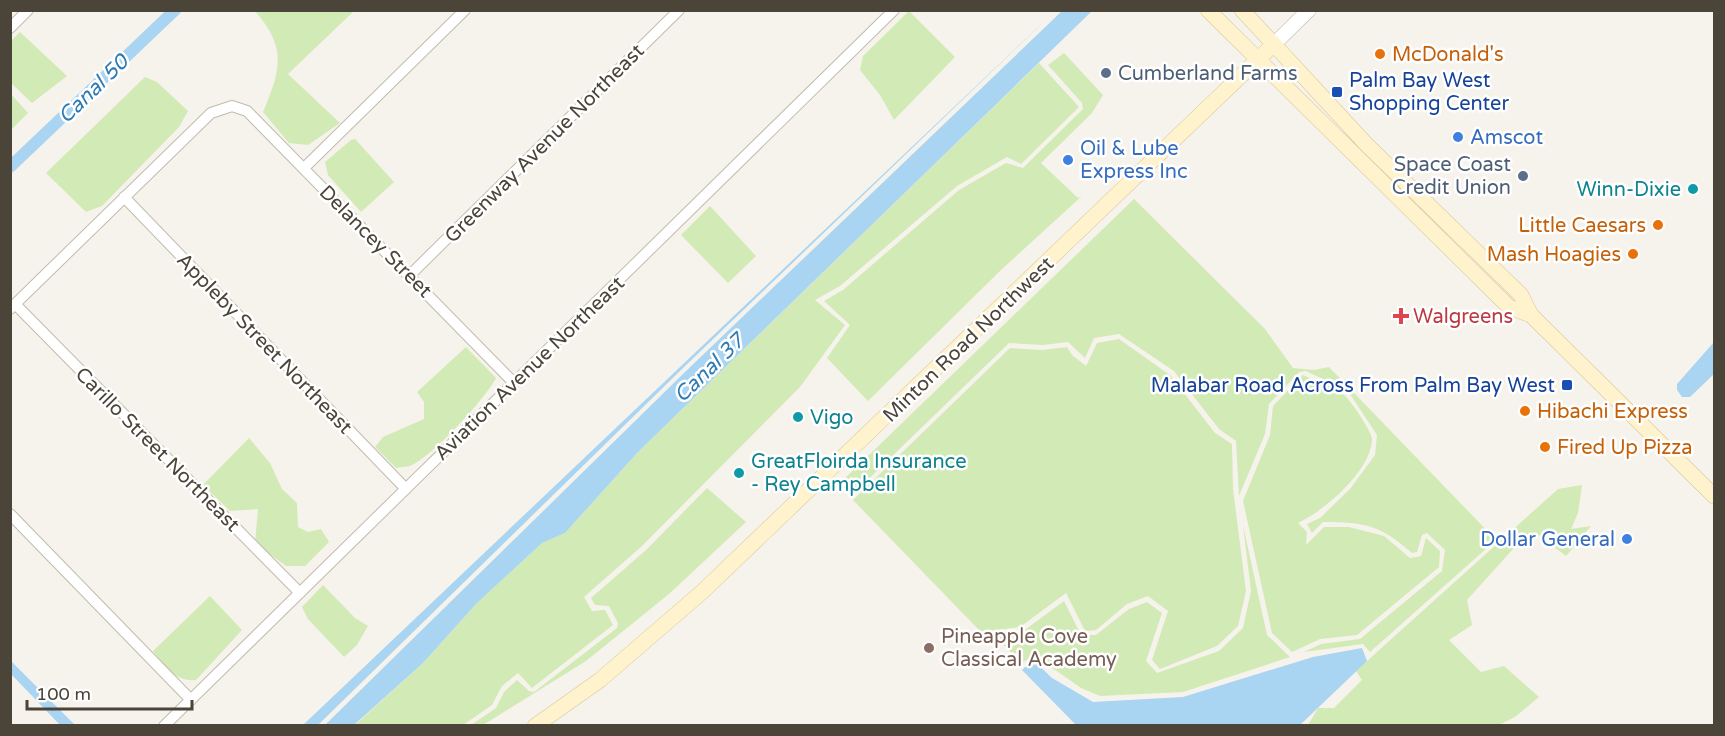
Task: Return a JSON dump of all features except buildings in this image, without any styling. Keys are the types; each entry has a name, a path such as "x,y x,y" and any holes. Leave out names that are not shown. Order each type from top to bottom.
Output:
{"main road":[{"path":"1208,10 1509,307 1531,315"},
{"path":"1242,10 1366,144 1421,194 1521,295 1531,315 1714,496"},
{"name":"Minton Road Northwest","path":"535,726 600,680 702,592 1273,45"}],"street":[{"path":"10,28 28,10"},
{"path":"304,168 465,10"},
{"name":"Greenway Avenue Northeast","path":"410,275 679,10"},
{"name":"Aviation Avenue Northeast","path":"164,726 894,10"},
{"path":"1273,45 1309,10"},
{"name":"Delancey Street","path":"124,197 211,113 232,106 247,111 514,383"},
{"path":"13,307 124,197"},
{"name":"Appleby Street Northeast","path":"124,197 406,489"},
{"name":"Carillo Street Northeast","path":"13,307 300,593"},
{"path":"10,514 191,700"}],"green space":[{"path":"255,11 354,11 288,74 340,123 308,145 289,143 263,112 274,83 278,59 272,36"},
{"path":"909,11 955,57 894,120 880,95 860,70 863,56"},
{"path":"20,32 67,76 32,103 11,83 11,41"},
{"path":"1064,53 1103,95 1092,113 1041,163 1078,198 1082,196 1002,269 868,401 827,358 850,325 824,301 843,290 959,190 1006,163 1023,168 1083,109 1082,103 1048,65"},
{"path":"1039,63 1079,107 1021,164 1007,157 957,186 840,286 815,300 845,325 800,387 642,546 584,597 592,611 605,610 613,625 532,688 518,673 502,686 492,705 463,725 354,726 423,663 476,604 542,543 565,533 638,452"},
{"path":"145,77 157,82 188,111 179,127 102,206 86,212 46,173"},
{"path":"11,94 28,113 11,130"},
{"path":"355,139 394,182 361,212 328,175 325,162"},
{"path":"1134,199 1265,329 1293,368 1314,370 1329,367 1496,540 1370,652 1363,644 1304,652 1321,644 1360,639 1442,571 1445,550 1427,533 1422,535 1417,552 1412,553 1390,536 1361,524 1323,522 1312,533 1307,524 1320,518 1350,489 1375,455 1377,435 1348,391 1306,371 1299,372 1269,404 1265,434 1239,496 1236,441 1219,429 1174,371 1119,334 1094,338 1085,358 1068,342 1043,345 1009,343 851,496 839,484"},
{"path":"710,206 756,256 728,283 681,235"},
{"path":"1119,339 1170,375 1215,433 1232,444 1233,489 1246,591 1238,626 1217,646 1160,669 1152,660 1168,611 1148,596 1127,604 1096,630 1085,631 1066,593 1020,627 981,632 853,500 1010,348 1042,350 1067,347 1072,355 1086,366 1097,343"},
{"path":"466,347 496,378 470,413 444,440 410,466 396,468 375,447 383,437 424,419 424,402 417,392"},
{"path":"1303,375 1341,392 1361,417 1372,439 1364,464 1345,488 1321,509 1298,523 1307,532 1306,545 1324,527 1349,527 1384,536 1410,558 1421,556 1426,538 1440,551 1439,567 1357,635 1320,639 1292,652 1272,633 1243,501 1270,435 1273,406"},
{"path":"249,438 270,463 282,489 297,503 298,527 308,532 321,529 329,542 305,566 286,566 255,543 258,509 230,511 203,485"},
{"path":"1582,485 1578,513 1571,529 1591,526 1566,556 1537,534 1513,549 1467,600 1472,625 1449,640 1481,672 1504,666 1539,697 1515,717 1499,725 1308,725 1318,708 1334,708 1362,680 1356,671 1558,489"},
{"path":"707,488 746,522 669,594 586,661 483,725 471,725 496,708 504,692 517,680 529,691 534,692 617,628 618,623 609,606 595,605 591,598 646,550"},
{"path":"1243,525 1267,635 1290,657 1183,692 1100,696 1081,688 1034,655 1022,663 993,635 1022,632 1064,601 1081,635 1096,635 1129,609 1147,602 1162,613 1146,661 1157,673 1219,651 1243,628 1251,591"},
{"path":"323,585 355,618 368,626 357,645 344,657 308,619 302,607"},
{"path":"210,596 242,630 196,680 176,676 153,651"}],"water":[{"path":"1055,11 682,369 318,725 303,725"},
{"name":"Canal 37","path":"1062,11 1092,11 638,452 565,533 542,543 476,604 423,663 354,725 325,725 685,372"},
{"path":"1714,342 1714,374 1690,397 1682,397 1677,390 1677,384"},
{"path":"1362,648 1367,661 1300,725 1076,725 1022,670 1033,660 1052,678 1093,702 1183,697 1313,657"},
{"path":"10,661 75,725 60,725 11,674"}],"waterway":[{"name":"Canal 50","path":"10,167 175,10"}],"place":[{"name":"McDonald's","path":"1380,54"},
{"name":"Cumberland Farms","path":"1106,73"},
{"name":"Palm Bay West Shopping Center","path":"1337,92"},
{"name":"Amscot","path":"1458,137"},
{"name":"Oil & Lube Express Inc","path":"1068,160"},
{"name":"Space Coast Credit Union","path":"1523,176"},
{"name":"Winn-Dixie","path":"1693,189"},
{"name":"Little Caesars","path":"1658,225"},
{"name":"Mash Hoagies","path":"1633,254"},
{"name":"Walgreens","path":"1401,316"},
{"name":"Malabar Road Across From Palm Bay West","path":"1567,385"},
{"name":"Hibachi Express","path":"1525,411"},
{"name":"Vigo","path":"798,417"},
{"name":"Fired Up Pizza","path":"1545,447"},
{"name":"GreatFloirda Insurance - Rey Campbell","path":"739,473"},
{"name":"Dollar General","path":"1627,539"},
{"name":"Pineapple Cove Classical Academy","path":"929,648"}]}
